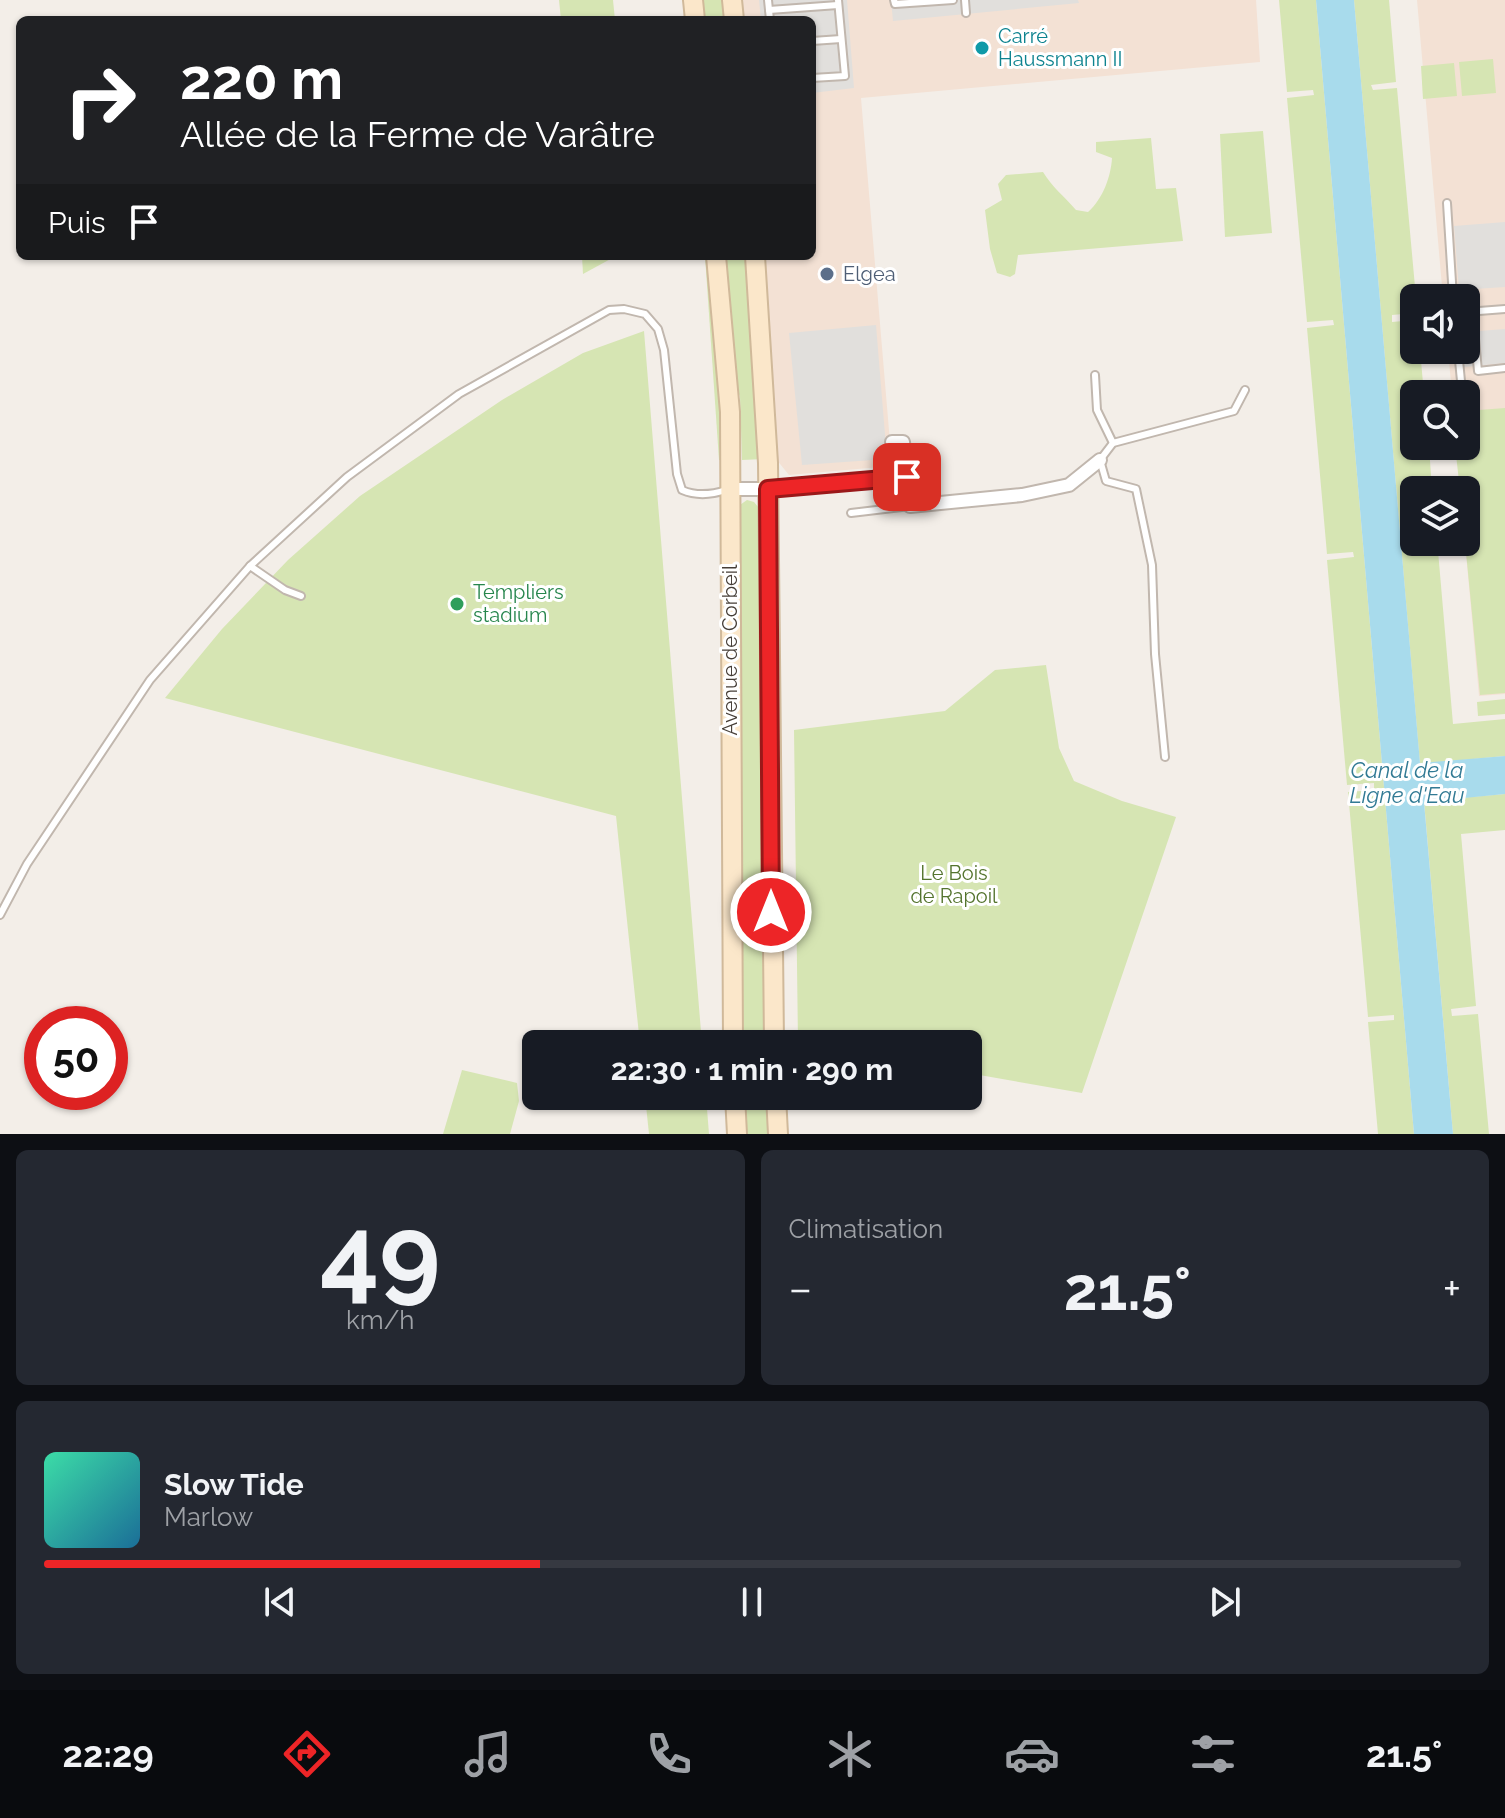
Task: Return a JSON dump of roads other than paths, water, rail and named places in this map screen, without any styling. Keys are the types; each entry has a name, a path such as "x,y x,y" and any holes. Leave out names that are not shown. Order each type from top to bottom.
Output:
{"main road":[{"name":"Avenue de Corbeil","path":"716,260 730,412 733,1030"},
{"name":"Avenue de Corbeil","path":"755,260 768,489 774,1030"},
{"path":"736,1110 737,1134"},
{"path":"777,1110 778,1134"}],"street":[{"path":"892,442 903,442 910,506 1022,495 1069,485 1100,460"},
{"path":"730,489 768,489 907,477"}],"lane":[{"path":"768,0 770,16"},
{"path":"894,0 895,4 953,0"},
{"path":"965,0 966,13"},
{"path":"769,10 838,3 845,76 816,78"},
{"path":"816,41 841,39"},
{"path":"1447,203 1452,284"},
{"path":"0,915 27,864 150,680 250,566 347,477 459,394 609,310 624,309 645,314 658,329 664,350 677,474 682,490 713,494 730,489"},
{"path":"1480,311 1505,309"},
{"path":"1477,364 1478,371 1505,368"},
{"path":"1095,375 1097,410 1113,443"},
{"path":"1165,757 1155,654 1152,565 1136,489 1106,481 1100,460 1113,443 1234,411 1245,390"},
{"path":"851,513 910,506"},
{"path":"250,566 285,590 301,596"}],"water":[{"name":"Canal de la Ligne d'Eau","path":"1316,0 1354,0 1420,763 1505,756 1505,794 1424,802 1453,1134 1414,1134"}],"place":[{"name":"Carré Haussmann II","path":"982,48"},
{"name":"Elgea","path":"827,274"},
{"name":"Templiers stadium","path":"457,604"}],"park label":[{"name":"Le Bois de Rapoil","path":"954,884"}]}
